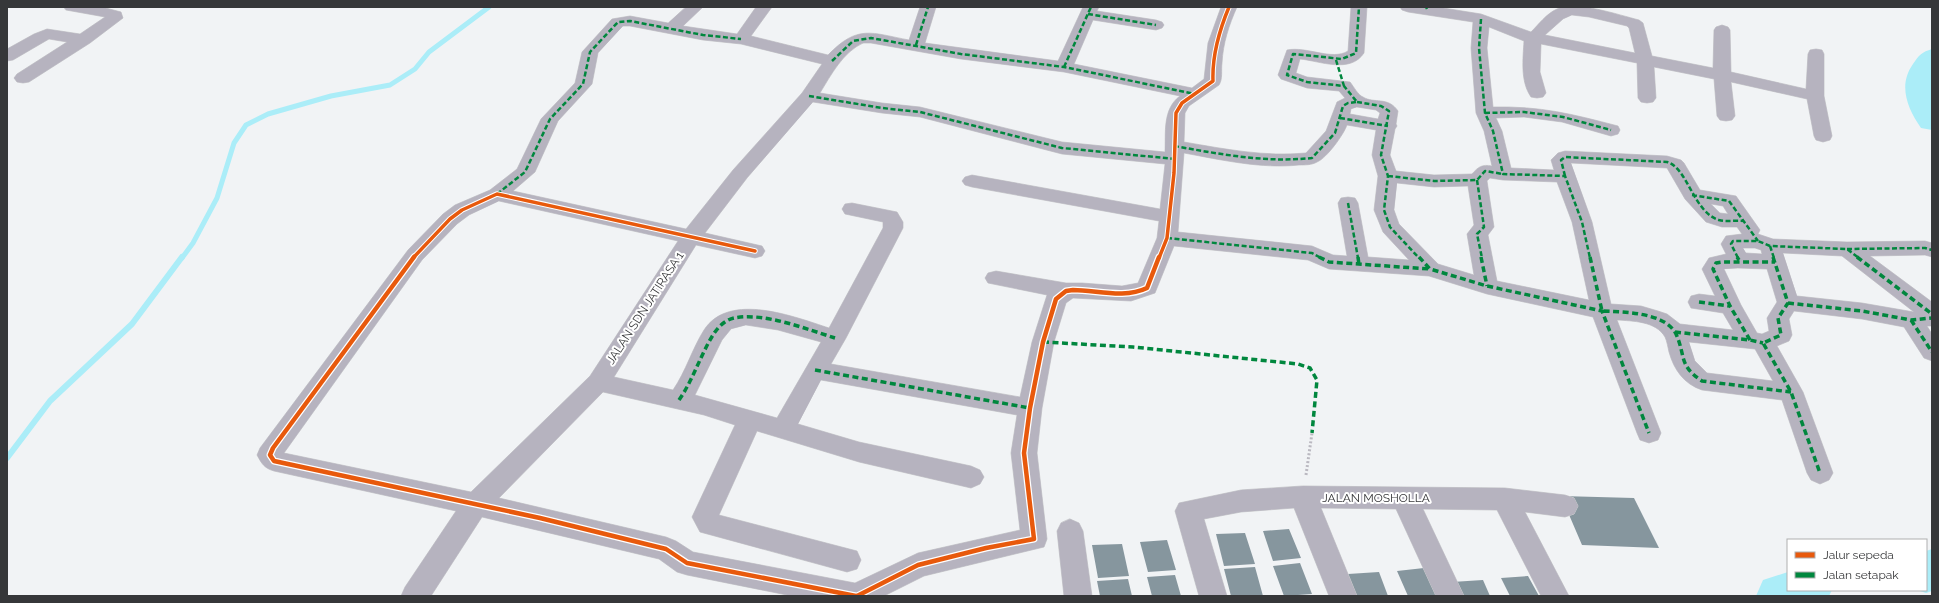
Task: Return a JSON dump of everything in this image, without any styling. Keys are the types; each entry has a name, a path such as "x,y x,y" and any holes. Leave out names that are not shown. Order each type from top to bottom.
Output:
{"street":[{"path":"24,78 115,18 115,15 72,7"},
{"path":"671,28 695,7"},
{"path":"741,39 764,7"},
{"path":"916,46 928,7"},
{"path":"996,278 1066,291 1081,290 1126,294 1142,292 1147,288 1168,228 1176,113 1182,103 1213,81 1212,69 1219,31 1229,7"},
{"path":"1344,86 1315,83 1292,78 1287,75 1293,54 1300,53 1336,60 1350,58 1356,53 1359,7"},
{"path":"1408,7 1426,8 1481,19 1533,38 1722,75 1815,96"},
{"path":"1064,67 1090,10 1156,25"},
{"path":"1537,93 1531,78 1530,66 1533,38 1562,13 1568,10 1578,10 1633,23 1637,26 1645,61 1647,98"},
{"path":"1481,19 1479,48 1485,113 1493,130 1503,174"},
{"path":"832,61 741,39 703,35 630,21 618,22 590,52 583,84 550,119 525,172 496,194 476,202 450,219 415,255 273,448 270,455 274,461 540,518 666,549 688,563 856,596 918,565 986,548 1034,539 1024,453 1030,408 1043,342 1056,299 1066,291"},
{"path":"1722,30 1722,75 1726,116"},
{"path":"7,56 40,36 47,34 84,39"},
{"name":"JALAN SDN JATIRASA 1","path":"415,596 474,505 598,382 691,237 740,174 809,96 832,61 852,41 860,38 961,54 1064,67 1195,94"},
{"path":"1816,54 1815,96 1823,136"},
{"path":"1336,60 1344,86 1357,102"},
{"path":"809,96 882,108 920,112 1062,148 1174,153 1292,161 1312,158 1335,133 1342,106 1348,103 1357,102 1381,106 1386,108 1389,112 1388,126 1382,155 1388,176 1384,210 1390,227 1401,241 1430,269"},
{"path":"1485,113 1524,112 1563,117 1611,130"},
{"path":"1340,118 1388,126"},
{"path":"1649,433 1602,310 1582,222 1565,176 1561,160 1565,157 1667,162 1674,164 1692,195 1729,201 1768,250 1788,303"},
{"path":"1388,176 1434,181 1477,180 1485,171 1503,174 1565,176"},
{"path":"1477,180 1484,226 1477,234 1487,286"},
{"path":"972,181 1168,228 1312,253 1329,262 1430,269 1487,286 1602,310 1648,315 1663,322 1675,332 1757,341 1781,335 1778,318 1788,303"},
{"path":"496,194 755,251"},
{"path":"1348,203 1359,265"},
{"path":"783,429 815,370 835,338 893,228 893,222 890,217 852,209"},
{"path":"1820,473 1791,392 1757,341 1730,306 1713,269 1716,263 1739,260 1768,250 1925,248 1932,250"},
{"path":"1847,249 1932,314"},
{"path":"1700,302 1730,306"},
{"path":"1788,303 1921,319 1932,352"},
{"path":"679,400 687,389 714,334 723,323 733,318 771,320 835,338"},
{"path":"1675,332 1684,364 1689,373 1702,380 1791,392"},
{"path":"815,370 1030,408"},
{"path":"598,382 679,400 859,452 971,477"},
{"path":"750,420 705,517 706,521 709,524 847,560"},
{"path":"1303,497 1343,596"},
{"name":"JALAN MOSHOLLA","path":"1213,596 1188,511 1241,501 1303,497 1405,499 1446,497 1505,499 1565,506"},
{"path":"1405,499 1450,596"},
{"path":"1505,499 1555,596"},
{"path":"1070,531 1078,596"}],"path":[{"path":"1303,497 1312,433"}],"building":[{"path":"1561,496 1634,498 1659,548 1582,545"},
{"path":"1289,529 1301,558 1273,561 1263,531"},
{"path":"1245,533 1255,564 1224,566 1216,534"},
{"path":"1167,540 1176,570 1148,572 1140,542"},
{"path":"1122,544 1129,576 1098,578 1092,545"},
{"path":"1300,563 1312,594 1284,596 1273,566"},
{"path":"1255,567 1263,596 1231,596 1224,569"},
{"path":"1424,568 1437,596 1408,596 1397,571"},
{"path":"1379,572 1388,596 1356,596 1348,574"},
{"path":"1175,575 1181,596 1152,596 1147,577"},
{"path":"1528,576 1539,596 1510,596 1501,578"},
{"path":"1128,579 1132,596 1100,596 1097,581"},
{"path":"1483,580 1490,596 1459,596 1452,582"}],"waterway":[{"path":"182,258 193,243 217,198 234,143 246,125 268,114 331,96 390,85 415,69 429,52 489,7"},
{"path":"1932,58 1925,67 1919,82 1921,96 1932,121"},
{"path":"7,458 50,401 132,324 182,257"},
{"path":"1927,572 1932,570"},
{"path":"1780,596 1803,591"}],"marked path":[{"path":"916,45 928,7"},
{"path":"1064,67 1091,7"},
{"path":"1174,146 1225,155 1260,159 1295,160 1312,158 1335,133 1343,106 1348,103 1357,102 1344,86 1300,81 1287,75 1293,54 1309,55 1334,60 1349,58 1356,53 1359,7"},
{"path":"1088,14 1156,25"},
{"path":"1481,19 1479,48 1485,113 1493,131 1503,174 1565,176 1582,222 1602,311 1641,314 1659,320 1667,325 1675,334 1685,365 1691,373 1702,381 1791,392"},
{"path":"497,194 525,172 550,119 583,84 590,52 618,22 630,21 703,35 741,39"},
{"path":"832,61 853,41 871,38 961,54 1064,67 1195,94"},
{"path":"1336,60 1344,86"},
{"path":"809,96 882,108 920,112 1062,148 1175,159"},
{"path":"1357,102 1381,106 1389,111 1381,155 1388,176 1384,210 1390,227 1430,269 1487,286 1602,311 1649,433"},
{"path":"1485,113 1524,112 1563,117 1611,130"},
{"path":"1340,118 1388,126"},
{"path":"1565,176 1561,160 1565,157 1667,162 1674,164 1677,167 1695,197 1713,217 1722,221 1744,221"},
{"path":"1388,176 1434,181 1477,180 1485,171 1503,174"},
{"path":"1477,180 1484,227 1477,234 1487,286"},
{"path":"1692,195 1729,201 1758,241"},
{"path":"1348,203 1359,265"},
{"path":"1167,238 1312,253 1329,262 1430,269"},
{"path":"1739,260 1731,244 1733,241 1758,241 1770,246 1847,249 1932,314"},
{"path":"1770,246 1788,303 1778,318 1781,335 1763,343 1791,392 1820,473"},
{"path":"1847,249 1925,248 1932,250"},
{"path":"1750,340 1730,306 1713,269 1716,263 1730,261 1775,262"},
{"path":"1699,302 1730,306"},
{"path":"1788,303 1862,311 1911,320 1932,318"},
{"path":"679,400 689,384 713,335 723,323 733,318 762,318 835,338"},
{"path":"1911,320 1932,352"},
{"path":"1675,332 1750,340 1763,343"},
{"path":"1043,342 1133,347 1298,364 1310,368 1317,380 1312,433"},
{"path":"815,370 1030,408"}],"cycle path":[{"path":"857,596 918,565 986,548 1034,539 1024,453 1030,408 1043,342 1056,299 1066,291 1073,290 1122,294 1140,291 1147,288 1167,238 1174,173 1176,113 1182,103 1213,81 1213,62 1216,43 1229,7"},
{"path":"755,251 497,194 462,210 450,219 415,255 273,448 270,455 274,461 540,518 666,549 687,563 856,596"}]}
